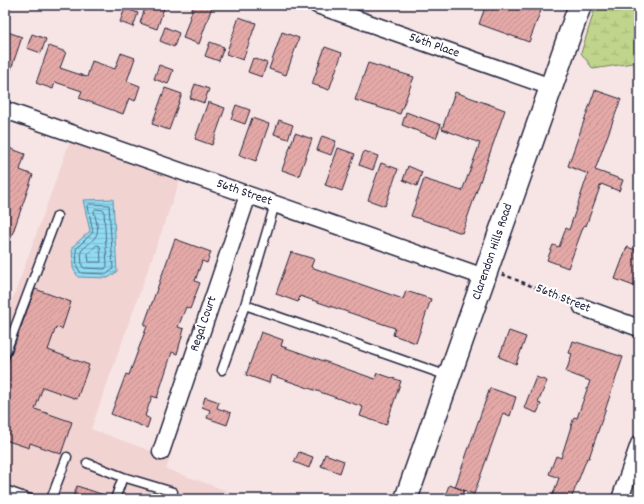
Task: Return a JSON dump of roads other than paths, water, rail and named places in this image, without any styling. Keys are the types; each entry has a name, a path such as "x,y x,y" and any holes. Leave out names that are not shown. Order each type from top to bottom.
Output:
{"street":[{"name":"56th Place","path":"317,5 551,87"},
{"name":"Clarendon Hills Road","path":"406,499 580,5"},
{"name":"56th Street","path":"5,110 248,195 485,273"},
{"name":"Regal Court","path":"161,452 248,195"},
{"name":"56th Street","path":"582,307 639,328"},
{"path":"620,499 639,444"}],"lane":[{"path":"222,370 245,305 275,204"},
{"path":"5,354 57,216"},
{"path":"245,305 449,376"},
{"path":"51,499 67,457"},
{"path":"87,463 123,477 173,492"},
{"path":"115,499 123,477"},
{"path":"5,490 30,499"}],"water":[{"path":"113,199 117,272 108,278 78,277 73,268 72,247 90,231 83,200"}]}
